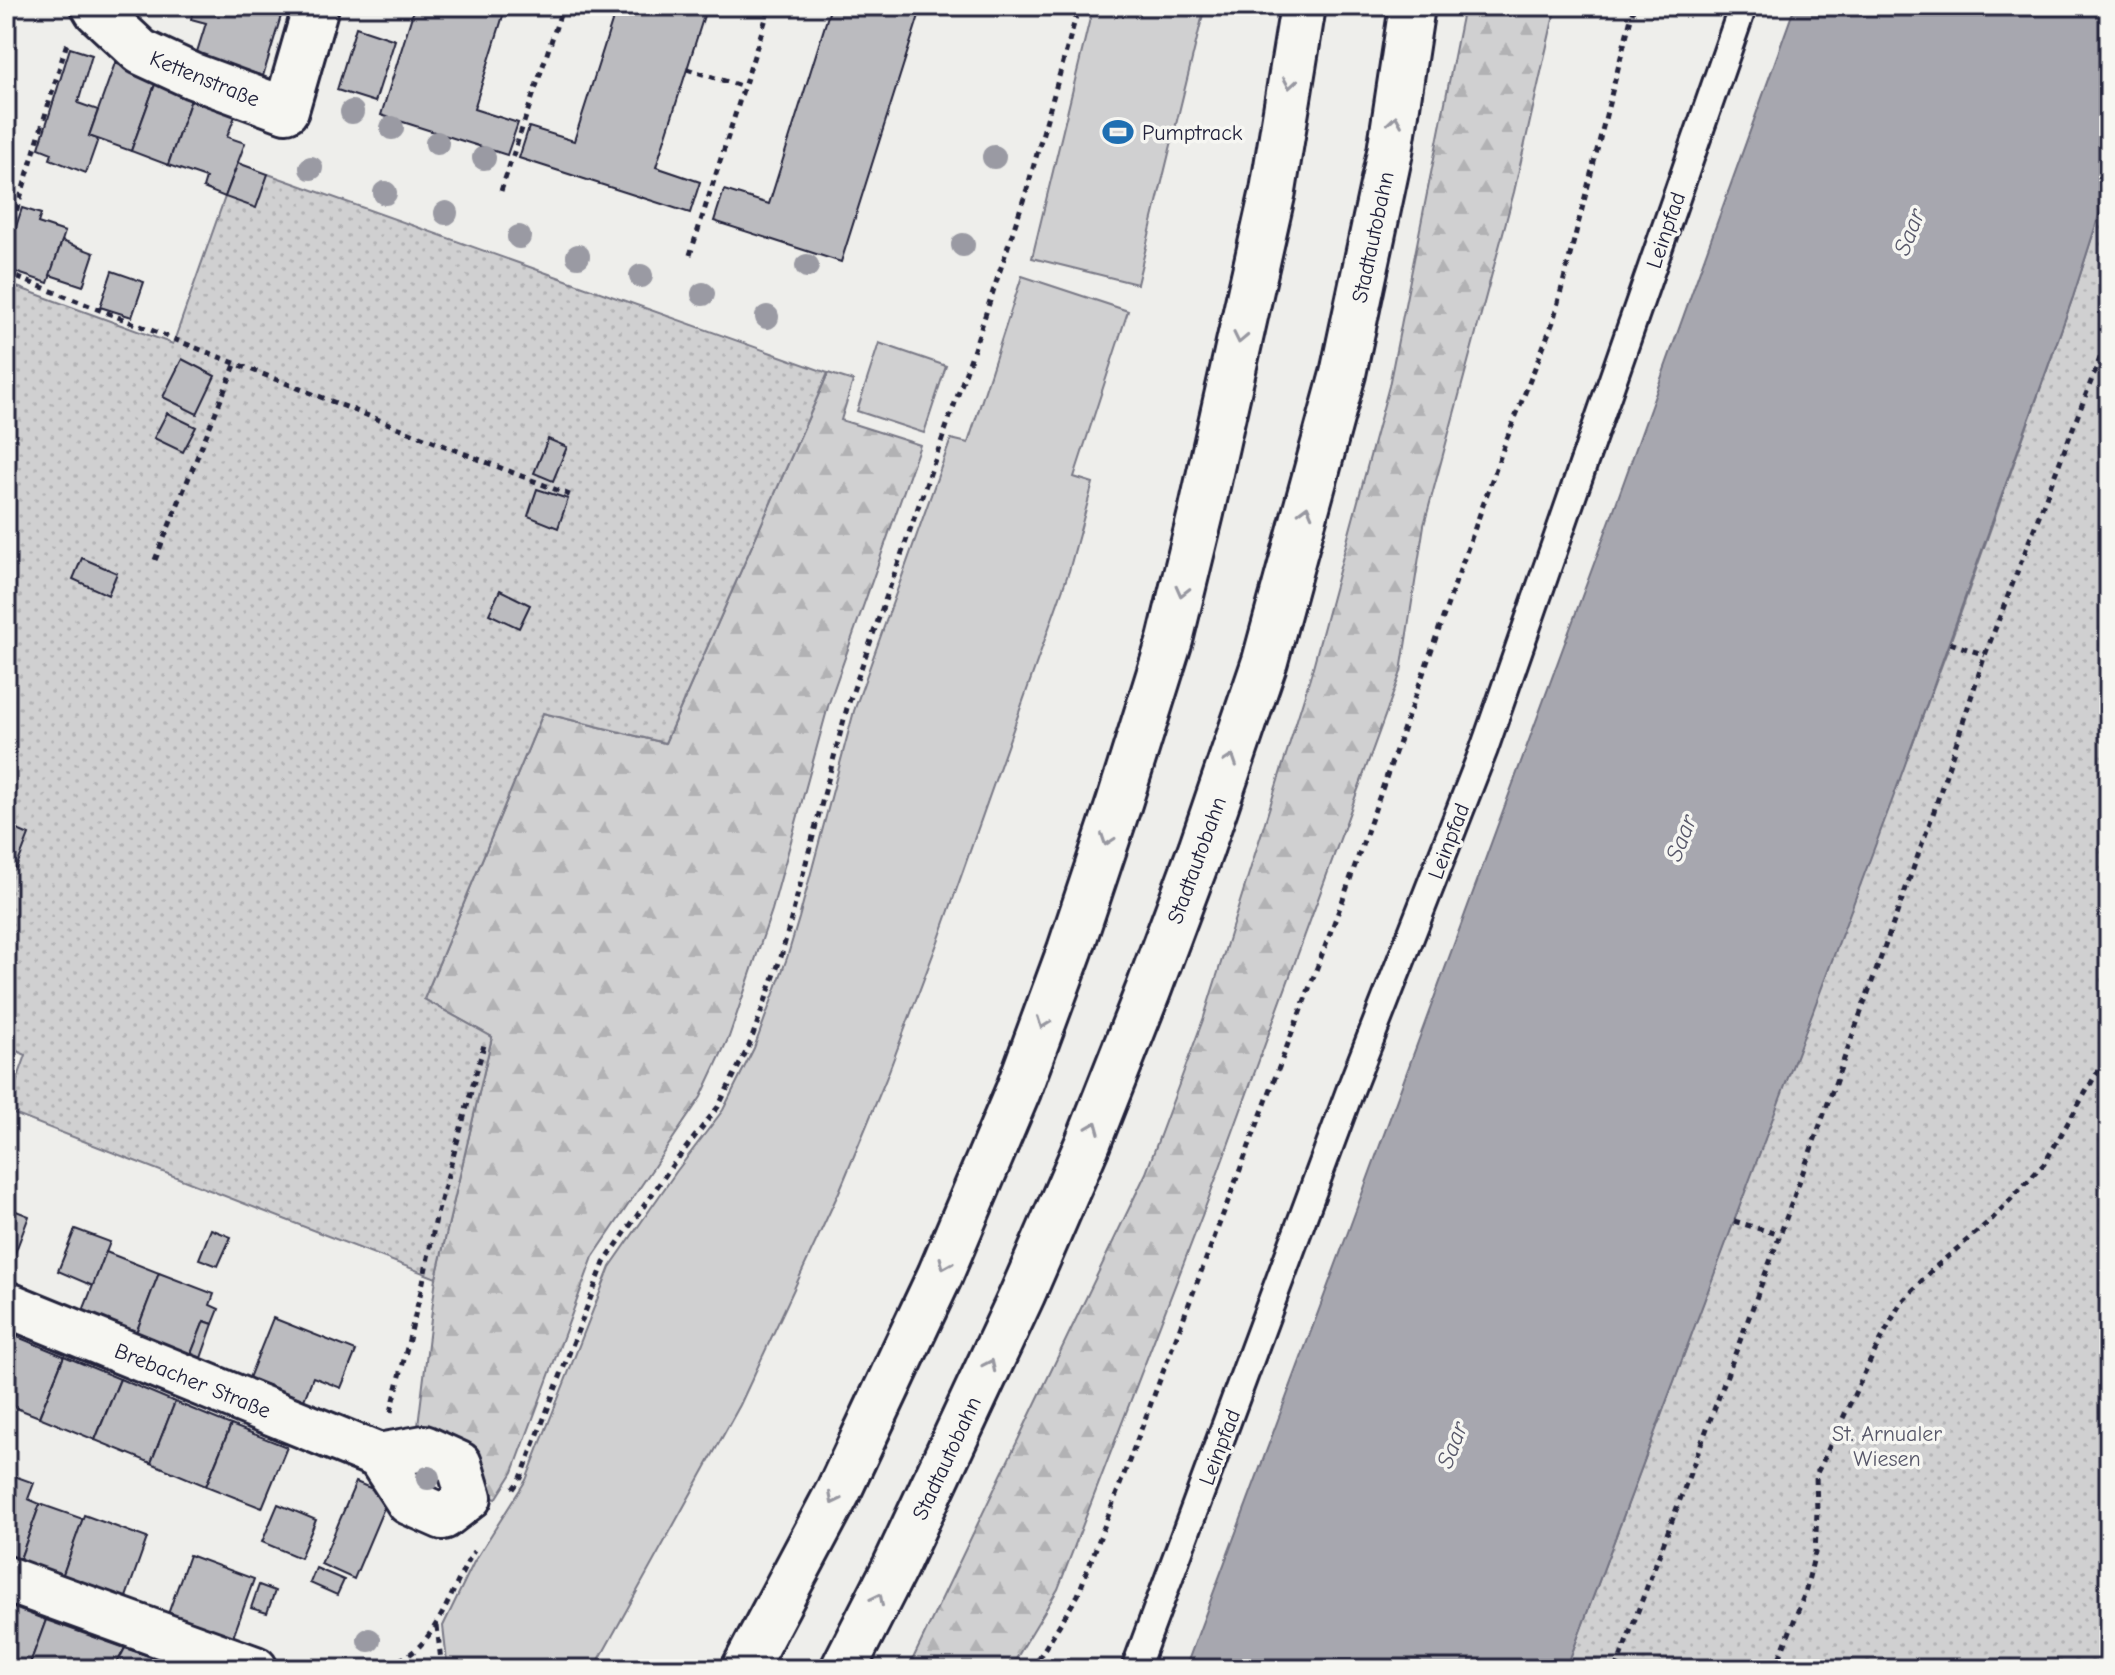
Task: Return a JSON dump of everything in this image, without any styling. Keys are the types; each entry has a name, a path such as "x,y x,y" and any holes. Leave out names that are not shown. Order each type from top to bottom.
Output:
{"main road":[{"name":"Kettenstraße","path":"95,8 141,52 193,76 286,110 316,6"},
{"path":"744,1669 839,1490 940,1275 1018,1091 1070,950 1170,640 1273,191 1303,6"},
{"name":"Stadtautobahn","path":"843,1669 947,1458 1028,1281 1087,1145 1201,849 1265,661 1343,374 1390,152 1413,9"},
{"name":"Brebacher Straße","path":"6,1304 379,1456"},
{"path":"6,1579 255,1669"}],"lane":[{"name":"Leinpfad","path":"1135,1669 1351,1088 1484,749 1743,6"}],"path":[{"path":"501,191 563,6"},
{"path":"743,6 768,14"},
{"path":"690,255 770,6"},
{"path":"508,1498 521,1478 604,1263 671,1167 718,1107 749,1046 781,957 847,708 1027,189 1079,6"},
{"path":"1032,1669 1078,1595 1342,902 1504,446 1553,322 1634,6"},
{"path":"6,245 66,46 95,8"},
{"path":"687,69 744,87"},
{"path":"6,273 572,496"},
{"path":"1616,1669 1780,1235 1933,814 1985,655 2109,335"},
{"path":"155,560 235,365"},
{"path":"1950,643 1985,655"},
{"path":"379,1456 422,1287 436,1218 484,1045"},
{"path":"1775,1669 1805,1593 1815,1553 1816,1475 1893,1316 1900,1304 1933,1269 1992,1219 2044,1164 2109,1052"},
{"path":"1734,1221 1780,1235"},
{"path":"399,1660 409,1656 437,1625 477,1546"},
{"path":"437,1625 440,1669"}],"green space":[{"name":"Pumptrack","path":"1093,6 1205,6 1137,284 1032,258"},
{"path":"1464,6 1556,6 1514,192 1424,525 1401,672 1208,1200 1058,1589 1010,1669 908,1669 1146,1173 1204,1017 1310,678 1389,386"},
{"path":"268,174 828,373 665,743 543,713 424,999 492,1037 436,1278 6,1111 26,1055 6,1046 6,283 173,344 225,197"},
{"name":"St. Arnualer Wiesen","path":"2109,184 2109,1669 1566,1669 1950,643 2073,297"},
{"path":"1022,276 1128,311 1074,477 1093,483 1069,571 886,1079 839,1192 740,1405 594,1669 446,1669 443,1626 474,1562 526,1480 610,1267 723,1110 754,1048 799,918 854,711 951,439 968,443"},
{"path":"879,343 946,366 924,433 857,411"},
{"path":"828,373 853,381 841,420 920,445 829,703 772,910 729,1037 701,1097 593,1257 513,1472 496,1499 485,1495 473,1453 418,1426 436,1278 492,1037 424,999 543,713 665,743"}],"water":[{"name":"Saar","path":"1795,6 2109,6 2109,184 2073,297 1893,798 1566,1669 1185,1669 1613,512"}],"building":[{"path":"194,6 284,6 263,76 196,55 206,23 191,19"},
{"path":"415,6 506,6 474,109 518,123 507,155 381,115"},
{"path":"617,6 707,6 656,167 700,182 690,213 519,158 529,127 574,141"},
{"path":"831,6 922,6 841,262 714,221 724,190 769,204"},
{"path":"356,27 395,40 375,102 337,90"},
{"path":"70,48 92,55 78,103 98,110 89,136 98,139 86,173 50,159 52,153 39,148"},
{"path":"115,63 157,79 131,151 89,136"},
{"path":"157,79 194,91 168,165 131,151"},
{"path":"194,91 238,108 227,137 245,143 225,197 203,188 206,178 168,165"},
{"path":"238,163 268,174 256,208 225,197"},
{"path":"22,208 41,214 38,223 65,232 48,283 6,269 6,258"},
{"path":"62,241 94,253 83,286 50,275"},
{"path":"112,271 144,282 132,317 100,307"},
{"path":"182,359 215,376 197,414 163,397"},
{"path":"167,413 196,427 183,452 154,438"},
{"path":"548,439 567,447 553,481 534,473"},
{"path":"537,489 568,499 558,528 528,516"},
{"path":"82,558 117,573 108,595 73,579"},
{"path":"500,590 530,605 519,628 489,614"},
{"path":"6,825 29,835 16,868 6,864"},
{"path":"6,1207 29,1216 6,1277"},
{"path":"75,1229 110,1242 93,1286 58,1271"},
{"path":"211,1229 231,1237 218,1266 199,1259"},
{"path":"106,1252 159,1273 136,1333 83,1311"},
{"path":"159,1273 214,1294 210,1305 219,1309 213,1324 204,1321 191,1354 136,1333"},
{"path":"273,1318 356,1351 341,1388 313,1377 304,1400 249,1378"},
{"path":"204,1321 213,1324 201,1358 191,1354"},
{"path":"8,1333 64,1356 39,1417 6,1404"},
{"path":"64,1356 120,1379 95,1440 39,1417"},
{"path":"120,1379 175,1402 151,1463 95,1440"},
{"path":"175,1402 231,1425 206,1486 151,1463"},
{"path":"231,1425 287,1447 262,1508 206,1486"},
{"path":"6,1473 34,1483 28,1499 40,1504 19,1562 6,1558"},
{"path":"356,1482 389,1496 354,1579 321,1564"},
{"path":"40,1504 83,1519 62,1577 19,1562"},
{"path":"278,1504 316,1520 300,1558 262,1542"},
{"path":"84,1515 147,1538 125,1600 62,1577"},
{"path":"189,1555 254,1579 232,1640 167,1617"},
{"path":"316,1568 344,1580 337,1595 310,1583"},
{"path":"259,1585 275,1591 267,1613 251,1608"},
{"path":"6,1605 46,1620 28,1669 6,1669"},
{"path":"46,1620 125,1648 114,1669 28,1669"},
{"path":"125,1648 175,1665 186,1669 114,1669"}],"place":[{"name":"Pumptrack","path":"1118,132"}]}
